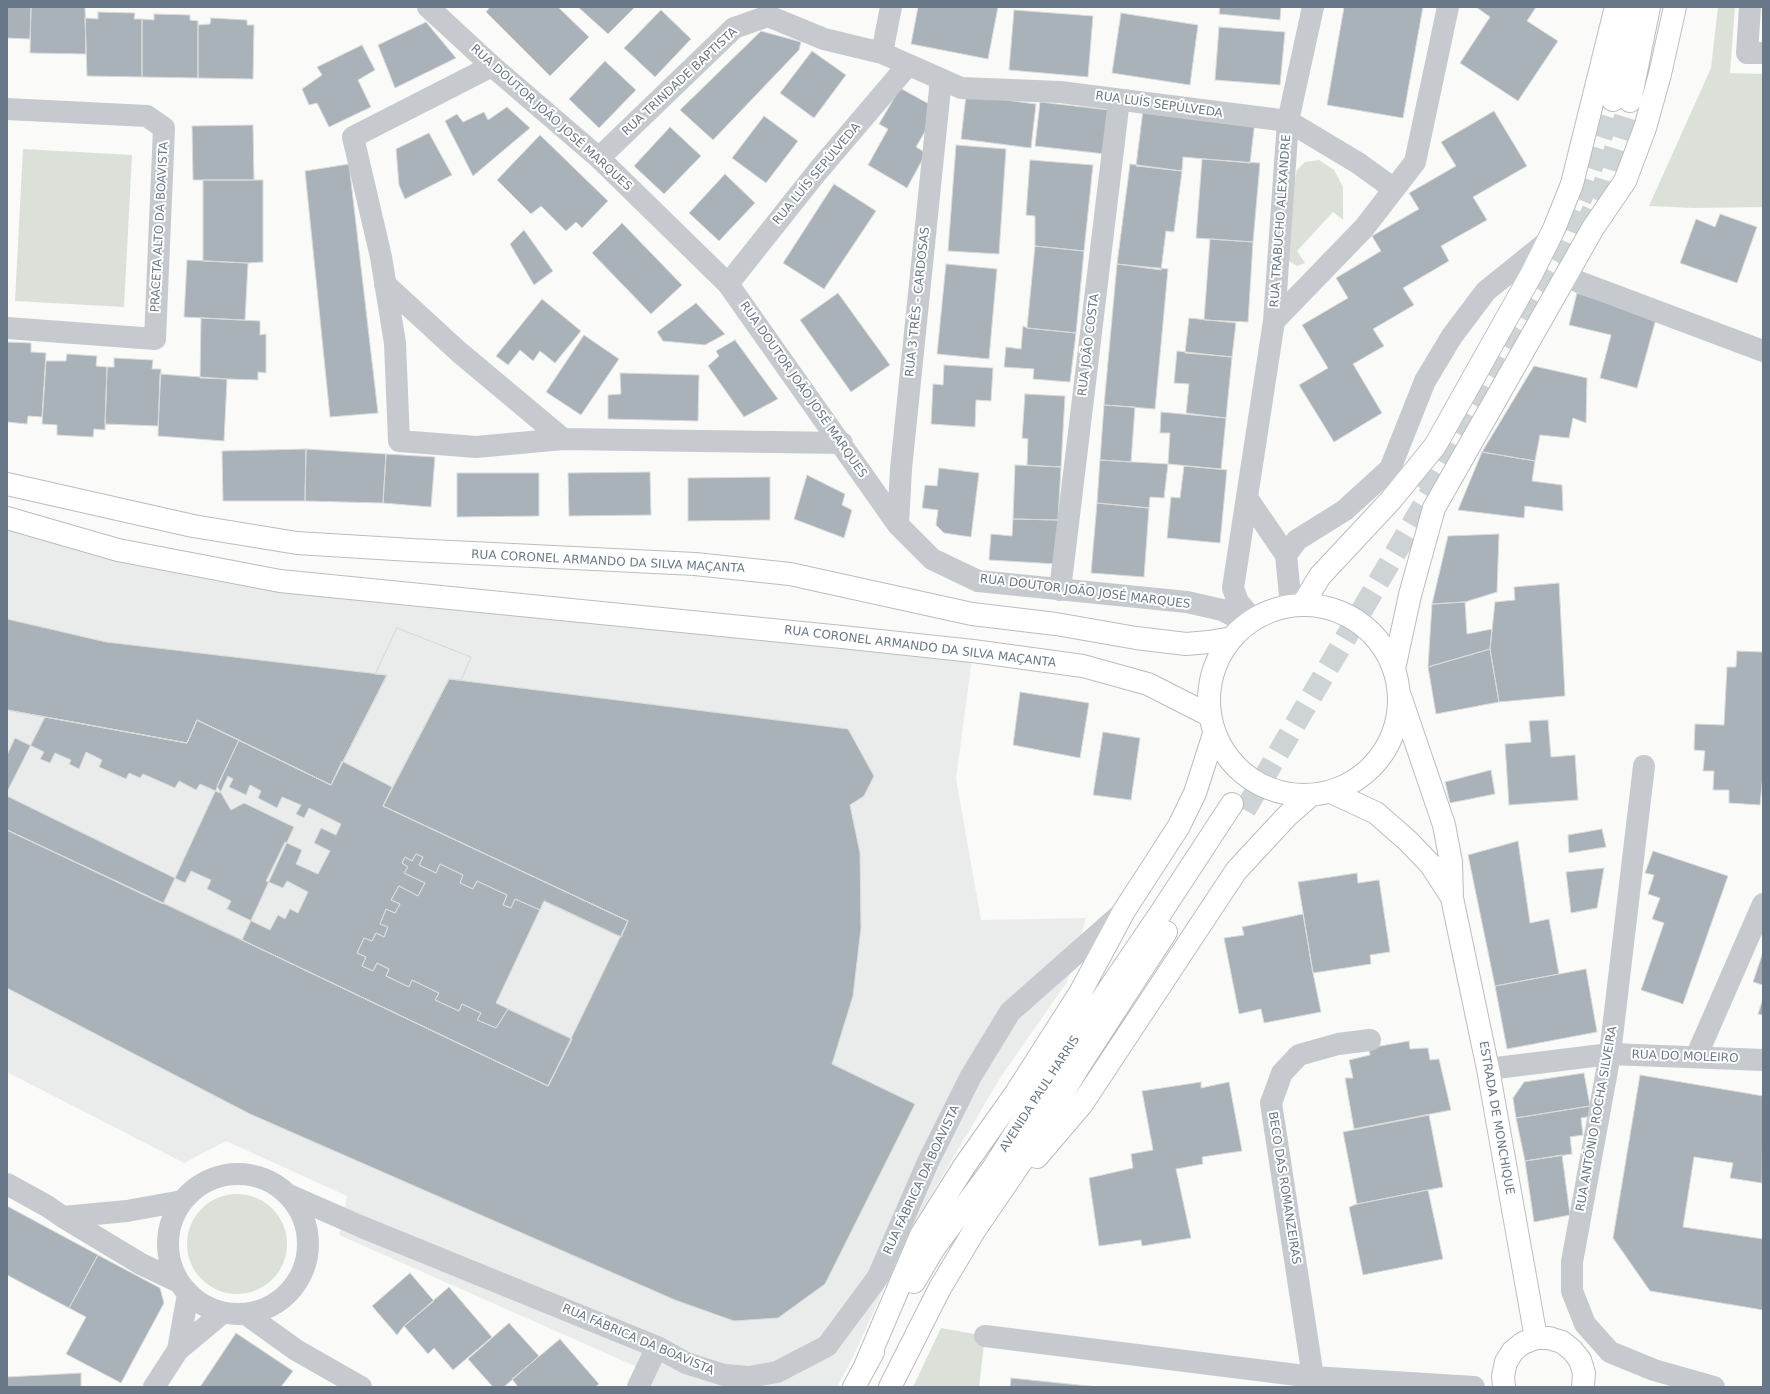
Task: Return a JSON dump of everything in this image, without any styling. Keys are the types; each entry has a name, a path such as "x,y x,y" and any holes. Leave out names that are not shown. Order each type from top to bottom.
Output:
{"main road":[{"path":"1297,605 1320,576 1391,500 1435,446 1472,382 1548,241 1572,184 1616,7"},
{"path":"1632,7 1621,101 1649,7"},
{"path":"1394,669 1410,595 1434,508 1594,228 1625,181 1645,128 1660,74 1675,7"},
{"name":"RUA CORONEL ARMANDO DA SILVA MAÇANTA","path":"7,484 193,526 297,543 711,566 790,574 972,614 1056,624 1136,638 1186,644 1209,642 1244,627 1274,610 1297,605"},
{"name":"RUA CORONEL ARMANDO DA SILVA MAÇANTA","path":"7,518 118,550 280,581 842,637 1083,666 1148,684 1212,724"},
{"path":"1297,605 1332,609 1359,622 1380,642 1394,669 1400,696 1444,825 1451,862 1452,898"},
{"path":"1244,627 1220,654 1212,673 1208,694 1212,724 1223,752 1236,768 1252,780 1270,790 1290,795 1321,794 1376,813 1408,841 1431,865 1452,898"},
{"path":"974,1231 1082,1104 1236,871 1287,816 1321,794 1353,783 1367,773 1378,760 1388,746 1395,730 1399,713 1400,696"},
{"path":"866,1364 921,1236 965,1164 1016,1094 1080,993 1124,911 1179,826 1197,786 1212,724"},
{"name":"AVENIDA PAUL HARRIS","path":"854,1387 934,1248 994,1167 1073,1042 1160,914 1239,807 1079,1066 1032,1146 974,1231 940,1288 890,1387"},
{"name":"ESTRADA DE MONCHIQUE","path":"1452,898 1488,1069 1536,1338"},
{"path":"1504,1387 1503,1376 1506,1362 1513,1351 1523,1342 1536,1338 1549,1338 1562,1342 1572,1350 1580,1360 1589,1387"}],"street":[{"name":"RUA DOUTOR JOÃO JOSÉ MARQUES","path":"428,7 492,66 599,158 728,284 803,393 842,444 898,525 932,559 978,581 1187,602 1222,610 1244,627"},
{"path":"882,53 891,7"},
{"name":"RUA TRABUCHO ALEXANDRE","path":"1244,627 1233,588 1274,321 1288,122 1313,7"},
{"name":"RUA TRABUCHO ALEXANDRE","path":"1274,321 1364,228 1415,162 1448,7"},
{"path":"1750,7 1747,53 1763,53"},
{"name":"RUA TRINDADE BAPTISTA","path":"599,158 734,28 768,16 824,39 882,53"},
{"name":"RUA LUÍS SEPÚLVEDA","path":"882,53 961,88 1060,92 1288,122 1358,163 1394,189"},
{"name":"RUA LUÍS SEPÚLVEDA","path":"728,284 816,172 908,65"},
{"path":"492,66 353,137 385,284 395,343 399,441 476,447 563,439 842,444"},
{"name":"RUA 3 TRÊS - CARDOSAS","path":"898,525 901,469 941,80"},
{"name":"RUA JOÃO COSTA","path":"1060,590 1119,100"},
{"name":"PRACETA ALTO DA BOAVISTA","path":"7,109 148,116 164,128 154,339 7,328"},
{"path":"1286,555 1297,540 1345,510 1390,469 1425,382 1452,336 1486,291 1548,241"},
{"path":"1566,277 1763,350"},
{"path":"385,284 459,352 563,439"},
{"path":"1247,498 1286,555 1297,605"},
{"name":"RUA ANTÓNIO ROCHA SILVEIRA","path":"1644,766 1610,1054 1572,1262 1572,1291 1585,1324 1610,1352 1654,1370 1714,1387"},
{"path":"1696,1057 1763,904"},
{"name":"RUA FÁBRICA DA BOAVISTA","path":"289,1195 362,1227 657,1347 686,1363 724,1376 749,1378 777,1372 827,1346 878,1277 928,1162 971,1076 1010,1012 1124,911"},
{"name":"BECO DAS ROMANZEIRAS","path":"1313,1377 1271,1103 1282,1073 1299,1055 1338,1044 1370,1040"},
{"name":"RUA DO MOLEIRO","path":"1488,1069 1610,1054 1763,1060"},
{"path":"7,1184 47,1206 63,1218 183,1288 220,1314 246,1314 266,1308 282,1299 296,1284 304,1268 309,1248 307,1229 300,1211 289,1195 266,1179 243,1174 220,1176 199,1185 182,1201 171,1220 167,1241 170,1262 183,1288 178,1350"},
{"path":"63,1218 127,1211 182,1201"},
{"path":"154,1387 178,1350 220,1314"},
{"path":"246,1314 296,1350 361,1387"},
{"path":"985,1336 1313,1377 1474,1387"},
{"path":"638,1387 657,1347"}],"shaded area":[{"path":"1718,7 1735,7 1730,73 1763,74 1763,207 1694,208 1649,206 1711,68"},
{"path":"23,149 132,155 124,307 15,301"},
{"path":"1319,160 1334,170 1343,187 1343,220 1333,212 1297,251 1305,263 1297,266 1288,260 1292,191 1297,170 1305,162"},
{"path":"7,518 280,581 973,651 956,779 981,920 1086,918 1067,982 1000,1078 910,1231 853,1357 837,1387 628,1387 637,1367 339,1235 347,1196 226,1141 184,1163 7,1072"},
{"path":"237,1194 256,1198 272,1209 283,1225 287,1244 283,1263 272,1279 256,1290 237,1294 218,1290 202,1279 191,1263 187,1244 191,1225 202,1209 218,1198"},
{"path":"941,1328 985,1336 979,1387 913,1387"}],"building":[{"path":"7,7 31,7 30,39 7,38"},
{"path":"31,7 85,7 86,54 30,53"},
{"path":"490,7 558,7 589,37 550,76 486,12"},
{"path":"578,7 635,7 608,34"},
{"path":"918,7 998,7 988,59 911,44"},
{"path":"1220,7 1281,7 1280,20 1219,14"},
{"path":"1344,7 1423,7 1403,118 1327,105"},
{"path":"1476,7 1536,7 1527,21 1558,41 1518,101 1460,63 1490,17"},
{"path":"661,10 691,39 655,77 624,48"},
{"path":"1014,10 1093,16 1088,77 1009,70"},
{"path":"98,12 135,13 134,19 142,19 142,77 87,76 85,18 98,19"},
{"path":"1121,13 1198,25 1190,85 1112,73"},
{"path":"154,14 190,15 190,20 198,21 198,78 142,77 142,19 154,20"},
{"path":"211,18 247,20 247,25 254,25 253,79 198,78 198,25 210,24"},
{"path":"426,22 456,58 395,88 378,45"},
{"path":"1219,27 1285,32 1280,85 1215,80"},
{"path":"761,31 801,42 799,50 713,140 680,110"},
{"path":"362,45 375,70 358,80 371,107 329,127 317,103 309,105 302,89 322,75 317,67"},
{"path":"812,51 846,75 814,118 780,93"},
{"path":"605,61 636,90 599,128 569,99"},
{"path":"900,88 938,109 916,147 926,153 907,188 868,165 888,129 879,124"},
{"path":"966,95 1036,104 1031,148 961,139"},
{"path":"1040,102 1110,110 1105,154 1035,146"},
{"path":"507,107 530,128 473,176 445,121 457,114 463,122 484,112 488,120"},
{"path":"1143,110 1255,121 1250,163 1183,157 1182,171 1136,166"},
{"path":"1494,111 1527,166 1473,197 1487,220 1441,246 1449,261 1403,288 1414,305 1373,329 1384,346 1353,364 1382,413 1334,442 1299,385 1328,368 1302,325 1348,298 1336,278 1381,251 1372,236 1419,209 1409,193 1456,166 1441,142"},
{"path":"764,116 798,141 766,183 732,158"},
{"path":"253,125 254,180 193,180 192,126"},
{"path":"670,127 701,156 664,194 634,166"},
{"path":"429,133 452,175 405,199 399,185 396,149"},
{"path":"540,135 608,201 582,228 576,222 566,231 541,206 531,214 497,180"},
{"path":"956,145 1006,149 999,254 948,251"},
{"path":"1202,159 1260,163 1253,242 1196,238"},
{"path":"1030,160 1093,165 1084,251 1035,246 1035,216 1026,215"},
{"path":"349,164 378,413 330,417 305,171"},
{"path":"1130,164 1182,171 1174,232 1166,231 1161,270 1117,264"},
{"path":"725,174 755,203 719,241 689,213"},
{"path":"203,180 263,180 263,262 248,263 203,261"},
{"path":"834,184 876,211 824,289 783,263"},
{"path":"1720,214 1757,227 1737,283 1680,263 1696,219 1715,227"},
{"path":"622,223 682,285 651,314 592,253"},
{"path":"524,230 553,271 534,285 510,244"},
{"path":"1210,239 1253,242 1248,322 1204,320"},
{"path":"1035,246 1084,251 1076,333 1027,328"},
{"path":"187,260 248,263 245,320 184,317"},
{"path":"946,264 997,269 989,359 937,354"},
{"path":"1117,264 1168,269 1155,409 1104,405"},
{"path":"838,293 890,365 851,392 800,320"},
{"path":"1577,293 1656,319 1637,388 1600,378 1611,335 1569,325"},
{"path":"542,299 581,331 555,363 540,351 533,361 520,350 508,365 496,356"},
{"path":"696,303 725,334 705,345 663,341 657,332"},
{"path":"201,318 260,321 260,335 266,334 266,373 258,372 258,380 200,378"},
{"path":"1189,318 1236,323 1232,357 1185,353"},
{"path":"1023,326 1027,328 1076,333 1070,382 1033,379 1034,369 1004,367 1006,347 1021,349"},
{"path":"584,335 619,359 581,415 546,392"},
{"path":"735,340 778,399 744,417 708,366 719,356 716,351"},
{"path":"7,342 31,343 31,352 46,353 42,417 28,416 27,424 7,422"},
{"path":"1177,351 1232,357 1226,418 1186,413 1189,384 1174,383"},
{"path":"67,354 97,356 96,366 107,367 105,430 94,429 93,437 57,435 57,425 42,424 46,361 66,361"},
{"path":"114,358 153,360 152,369 161,369 158,426 105,424 107,367 114,367"},
{"path":"944,365 993,368 991,401 976,400 975,427 931,424 933,384 943,385"},
{"path":"1534,366 1587,378 1586,423 1573,418 1569,438 1540,435 1535,461 1482,452"},
{"path":"620,373 699,375 698,421 608,419 608,395 621,394"},
{"path":"160,374 227,379 224,441 158,436"},
{"path":"1025,394 1065,396 1061,467 1027,465 1028,439 1022,438"},
{"path":"1104,405 1135,407 1131,462 1100,460"},
{"path":"1161,412 1226,418 1221,469 1168,464 1170,433 1160,433"},
{"path":"306,449 305,501 223,501 222,451"},
{"path":"306,449 386,454 383,503 305,501"},
{"path":"1482,452 1535,461 1532,481 1562,485 1563,511 1525,506 1524,518 1458,510"},
{"path":"386,454 435,457 431,507 383,503"},
{"path":"1100,460 1168,464 1164,498 1150,497 1149,508 1097,503"},
{"path":"1015,465 1061,467 1058,520 1013,519"},
{"path":"1184,466 1227,470 1220,543 1167,538 1171,497 1180,498"},
{"path":"939,468 979,473 971,537 944,533 936,525 938,510 922,508 925,485 937,486"},
{"path":"650,472 651,515 569,516 568,473"},
{"path":"457,473 539,473 539,516 457,517"},
{"path":"807,475 845,494 842,505 852,510 844,538 794,519"},
{"path":"770,477 770,520 688,521 688,478"},
{"path":"1097,503 1149,508 1144,577 1091,573"},
{"path":"1013,519 1058,520 1057,564 989,560 991,534 1012,536"},
{"path":"1499,534 1497,592 1465,602 1432,604 1448,536"},
{"path":"1559,583 1565,696 1499,702 1490,649 1495,602 1515,600 1514,587"},
{"path":"1465,602 1467,634 1492,629 1490,649 1428,667 1432,604"},
{"path":"7,619 106,642 387,675 331,785 197,720 187,743 7,710"},
{"path":"397,628 471,657 461,680 449,679 383,806 628,921 621,937 544,901 540,910 515,899 511,908 503,905 507,895 477,881 473,889 460,883 463,875 440,864 436,873 419,865 423,857 416,854 412,861 405,857 402,863 408,867 404,873 425,883 418,896 399,886 391,900 400,904 395,913 386,909 380,924 388,927 384,937 376,933 372,941 364,938 357,953 366,957 362,966 373,971 377,963 389,969 386,976 409,987 412,980 439,993 435,1000 459,1011 462,1004 481,1013 477,1020 496,1028 508,1009 572,1039 548,1086 7,830 7,796 185,883 191,871 211,880 207,889 231,901 227,909 270,930 278,915 285,919 290,909 298,913 308,892 287,881 283,888 266,881 285,842 302,850 296,864 318,874 330,851 314,843 321,828 336,835 341,824 309,808 304,818 296,814 301,805 282,797 277,808 258,798 261,791 250,785 246,795 229,787 233,779 228,776 220,793 200,784 196,790 179,781 175,788 143,774 140,778 129,773 126,779 99,767 102,760 86,752 79,769 69,764 71,760 55,753 50,763 40,759 44,752 15,738 7,755 7,710 187,743 197,720 331,785 387,675 375,674"},
{"path":"397,628 471,657 461,680 449,679 383,806 628,921 621,937 544,901 540,910 515,899 511,908 503,905 507,895 477,881 473,889 460,883 463,875 440,864 436,873 419,865 423,857 416,854 412,861 405,857 402,863 408,867 404,873 425,883 418,896 399,886 391,900 400,904 395,913 386,909 380,924 388,927 384,937 376,933 372,941 364,938 357,953 366,957 362,966 373,971 377,963 389,969 386,976 409,987 412,980 439,993 435,1000 459,1011 462,1004 481,1013 477,1020 496,1028 508,1009 572,1039 548,1086 7,830 7,710 187,743 197,720 331,785 387,675 375,674"},
{"path":"1490,649 1499,702 1436,714 1428,667"},
{"path":"1737,651 1763,652 1763,775 1760,805 1729,803 1729,790 1713,790 1714,771 1703,771 1705,751 1694,750 1695,724 1724,725 1727,667 1736,667"},
{"path":"449,679 848,729 874,776 864,796 850,805 860,853 861,928 853,996 832,1064 915,1104 825,1284 778,1318 734,1321 675,1300 250,1114 7,988 7,830 548,1086 572,1039 496,1003 544,901 621,937 628,921 383,806"},
{"path":"1020,692 1089,703 1080,758 1013,745"},
{"path":"45,717 187,743 197,720 239,740 163,904 7,830 7,792"},
{"path":"1548,720 1551,757 1575,755 1578,800 1509,805 1505,744 1531,742 1529,721"},
{"path":"1103,732 1140,738 1131,800 1093,795"},
{"path":"239,740 331,785 342,761 392,787 383,806 628,921 548,1086 242,940 294,827 244,803 231,810 217,786"},
{"path":"1491,770 1495,794 1450,803 1445,782"},
{"path":"1602,829 1606,847 1569,853 1568,835"},
{"path":"1518,841 1530,923 1549,919 1559,974 1495,986 1468,855"},
{"path":"1653,851 1728,876 1683,1004 1641,990 1664,923 1652,919 1660,898 1648,894 1654,875 1645,873"},
{"path":"1604,868 1597,908 1571,913 1566,872"},
{"path":"1357,873 1358,883 1379,880 1390,952 1370,955 1371,964 1313,973 1298,882"},
{"path":"1303,914 1321,1012 1264,1023 1261,1009 1239,1014 1224,938 1244,935 1242,927"},
{"path":"1763,952 1763,985 1753,982"},
{"path":"1586,969 1597,1032 1507,1049 1495,986"},
{"path":"1763,998 1763,1015 1758,1014"},
{"path":"1409,1041 1410,1049 1428,1048 1430,1060 1439,1059 1451,1110 1354,1129 1345,1078 1353,1078 1349,1060 1370,1055 1369,1048"},
{"path":"1584,1073 1590,1106 1516,1118 1513,1098 1524,1082"},
{"path":"1640,1075 1763,1096 1762,1183 1730,1178 1733,1163 1694,1157 1683,1227 1763,1239 1763,1310 1650,1291 1613,1238"},
{"path":"1201,1082 1201,1088 1229,1082 1242,1151 1202,1157 1203,1164 1176,1169 1191,1238 1142,1246 1141,1240 1099,1246 1089,1178 1133,1168 1131,1154 1153,1150 1142,1091"},
{"path":"1590,1106 1592,1116 1581,1118 1583,1135 1570,1137 1572,1154 1525,1161 1516,1118"},
{"path":"1429,1115 1443,1187 1357,1204 1343,1132"},
{"path":"1562,1155 1570,1215 1534,1222 1525,1161"},
{"path":"1428,1190 1443,1259 1363,1275 1349,1207 1357,1204"},
{"path":"7,1206 98,1255 69,1308 7,1275"},
{"path":"98,1255 160,1288 164,1303 121,1383 66,1354 86,1317 69,1308"},
{"path":"410,1273 434,1301 404,1326 397,1335 372,1306"},
{"path":"449,1287 492,1337 453,1370 434,1348 428,1354 404,1326"},
{"path":"509,1323 539,1356 504,1387 493,1387 468,1359"},
{"path":"236,1333 293,1371 281,1387 200,1387"},
{"path":"560,1339 599,1384 595,1387 518,1387 512,1379"},
{"path":"81,1373 81,1387 7,1387 7,1377"},
{"path":"1011,1378 1098,1387 1010,1387"}],"tunnel":[{"path":"1422,489 1456,434 1558,253 1585,189 1613,100"},
{"path":"1583,230 1601,194 1630,101"},
{"path":"1245,810 1438,480"}]}
